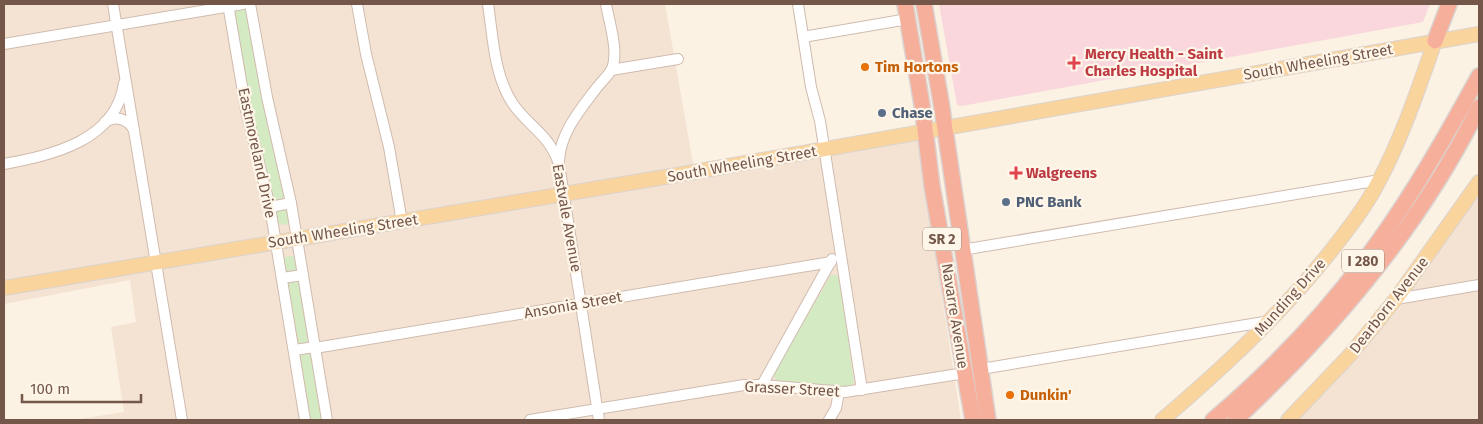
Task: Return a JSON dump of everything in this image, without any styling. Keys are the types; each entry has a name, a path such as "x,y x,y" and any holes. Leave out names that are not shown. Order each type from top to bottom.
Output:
{"highway":[{"name":"Navarre Avenue","path":"905,4 973,420"},
{"path":"1436,41 1448,4"},
{"name":"Navarre Avenue","path":"924,6 988,420"},
{"name":"I 280","path":"1213,420 1254,383 1310,326 1376,246 1434,157 1479,76"},
{"name":"I 280","path":"1235,420 1305,353 1382,262 1452,159 1479,107"},
{"path":"965,374 972,374 975,377 988,420"},
{"path":"969,402 977,420"}],"main road":[{"name":"South Wheeling Street","path":"4,288 925,132 1479,34"},
{"name":"Munding Drive","path":"1162,420 1211,378 1271,321 1356,219 1380,180 1396,145 1436,41"},
{"name":"Dearborn Avenue","path":"1288,420 1349,356 1396,299 1479,182"}],"street":[{"path":"113,4 182,420"},
{"path":"4,44 243,4"},
{"name":"Eastmoreland Drive","path":"250,4 267,97 292,203 327,420"},
{"path":"357,4 366,54 387,140 402,222"},
{"name":"Eastvale Avenue","path":"488,4 498,68 505,89 518,110 548,141 559,164 598,415"},
{"path":"559,164 561,142 566,131 594,90 611,70 614,54 606,4"},
{"path":"798,4 811,87 825,149 862,390"},
{"name":"Eastmoreland Drive","path":"229,5 246,110 270,207 305,420"},
{"path":"803,36 908,19"},
{"path":"611,70 678,59"},
{"path":"4,164 62,151 89,136 104,123 119,103 125,74"},
{"path":"104,123 119,118 128,122 135,132"},
{"path":"962,250 1380,180"},
{"path":"270,207 292,203"},
{"path":"762,385 840,246"},
{"name":"Ansonia Street","path":"294,350 831,262"},
{"path":"282,278 303,275"},
{"path":"1396,299 1479,286"},
{"path":"980,370 1271,321"},
{"name":"Grasser Street","path":"530,420 598,415 744,385 839,392 965,374"},
{"path":"832,419 839,392"}],"shaded area":[{"path":"4,4 665,4 694,169 916,129 961,420 73,420 124,412 111,327 136,322 130,280 4,304"},
{"name":"Mercy Health - Saint Charles Hospital","path":"939,4 1430,4 1423,22 962,106 957,105"},
{"path":"1479,190 1479,420 1294,420 1400,308"}],"green space":[{"path":"246,9 286,195 280,201 276,201 271,195 252,117 233,15 236,10"},
{"path":"283,209 289,211 291,217 289,223 283,225 277,223 275,217 277,211"},
{"path":"287,256 293,256 298,261 296,270 287,272 282,267 282,261"},
{"path":"831,275 836,275 840,278 854,383 847,388 777,381 774,376 775,371"},
{"path":"291,280 301,283 308,344 297,344 287,287"},
{"path":"304,353 310,353 313,358 323,420 308,420 299,359"}],"place":[{"name":"Mercy Health - Saint Charles Hospital","path":"1074,63"},
{"name":"Tim Hortons","path":"865,67"},
{"name":"Chase","path":"882,113"},
{"name":"Walgreens","path":"1016,173"},
{"name":"PNC Bank","path":"1006,202"},
{"name":"Dunkin'","path":"1010,395"}]}
